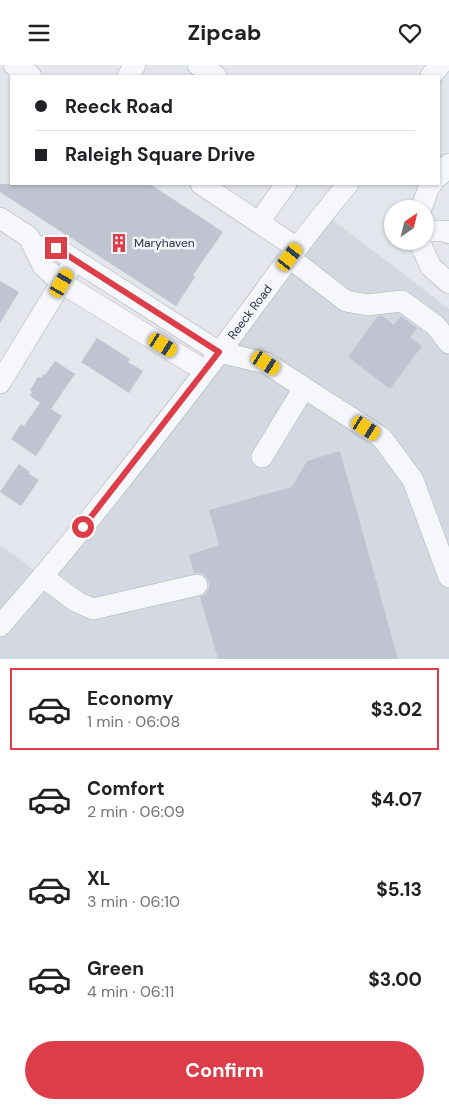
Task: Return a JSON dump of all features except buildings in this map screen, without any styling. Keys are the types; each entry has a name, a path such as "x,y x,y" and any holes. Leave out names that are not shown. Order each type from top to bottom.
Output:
{"street":[{"path":"14,65 29,75"},
{"path":"198,65 214,75"},
{"path":"432,75 440,65"},
{"path":"440,175 449,164"},
{"path":"203,185 259,222 346,301 367,305 402,301 436,326 449,343"},
{"path":"259,222 285,185"},
{"name":"Reeck Road","path":"0,626 83,527 347,185"},
{"path":"424,200 431,185"},
{"path":"0,218 29,237 43,266 62,283 205,371"},
{"path":"434,231 446,231 449,233"},
{"path":"34,246 56,248 219,352 266,363 382,438 413,481 449,577"},
{"path":"423,250 431,267 449,283"},
{"path":"0,383 75,260"},
{"path":"262,457 304,388"},
{"path":"42,577 77,603 93,609 197,585"}],"shaded area":[{"path":"324,213 449,309 449,659 0,659 0,546 42,577"}],"place":[{"name":"Maryhaven","path":"119,243"}],"route":[{"path":"56,248 219,352 83,527"}]}
